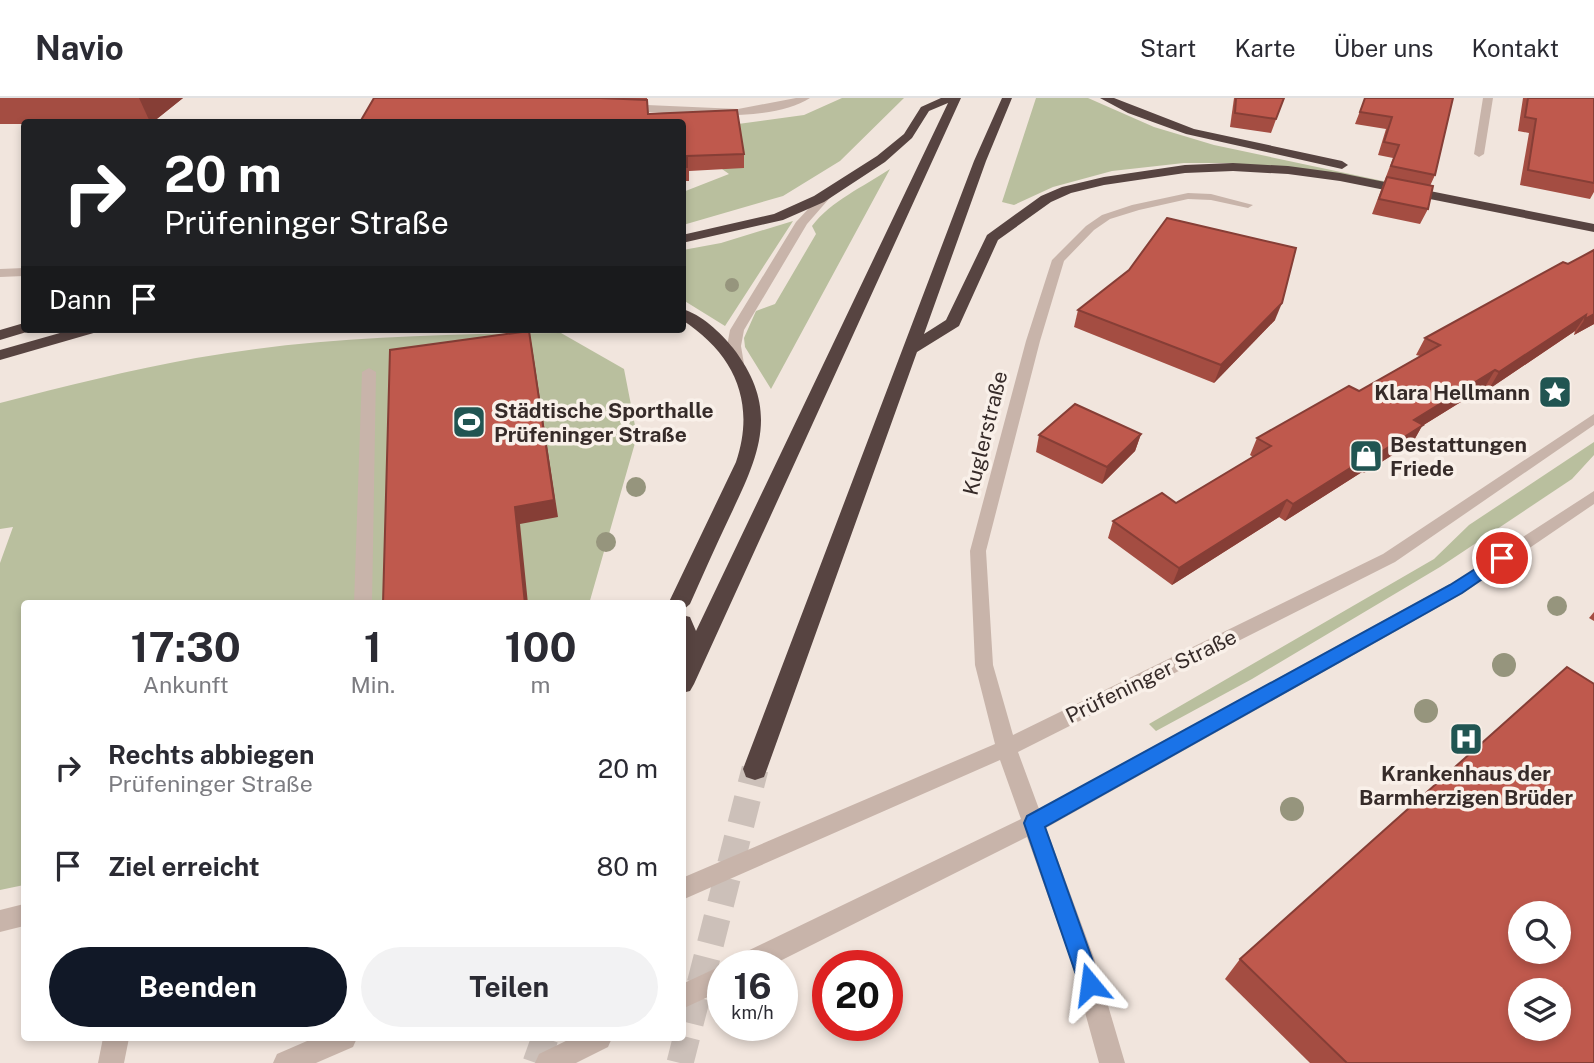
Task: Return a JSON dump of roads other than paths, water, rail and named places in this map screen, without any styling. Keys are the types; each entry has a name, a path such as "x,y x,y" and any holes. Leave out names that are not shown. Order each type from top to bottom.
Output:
{"highway":[{"path":"686,238 778,217 830,192 881,159 908,136 925,109 950,98"},
{"path":"686,675 956,98"},
{"path":"755,769 980,161 1007,98"},
{"path":"1105,98 1139,114 1238,143 1594,216"},
{"path":"910,350 953,323 992,238 1046,199 1067,190 1104,181 1185,169 1233,167 1288,170 1340,177 1594,228"},
{"path":"681,600 745,465 754,430 752,401 737,364 724,345 686,315"},
{"path":"0,335 21,329"},
{"path":"0,355 77,333"},
{"path":"686,636 693,659"}],"street":[{"path":"615,107 743,111 769,108 805,98"},
{"path":"1479,155 1488,98"},
{"path":"737,364 734,346 737,330 802,222 830,192"},
{"name":"Kuglerstraße","path":"1112,1063 1083,958 1006,748 984,665 978,551 1032,341 1058,261 1072,244 1098,223 1136,207 1188,197 1211,197 1248,205"},
{"path":"0,273 21,272"},
{"path":"363,600 369,372"},
{"name":"Prüfeninger Straße","path":"686,887 1006,748 1389,558 1594,418"},
{"path":"776,950 1034,823 1456,589 1594,496"},
{"path":"0,921 21,916"},
{"path":"686,995 707,985"},
{"path":"111,1063 115,1041"},
{"path":"286,1063 337,1041"},
{"path":"548,1063 593,1041"}],"tunnel":[{"path":"686,1039 755,769"},
{"path":"536,1063 544,1041"},
{"path":"680,1063 686,1041"}],"place":[{"name":"Klara Hellmann","path":"1555,392"},
{"name":"Städtische Sporthalle Prüfeninger Straße","path":"469,422"},
{"name":"Bestattungen Friede","path":"1366,456"},
{"name":"Krankenhaus der Barmherzigen Brüder","path":"1466,739"}]}
